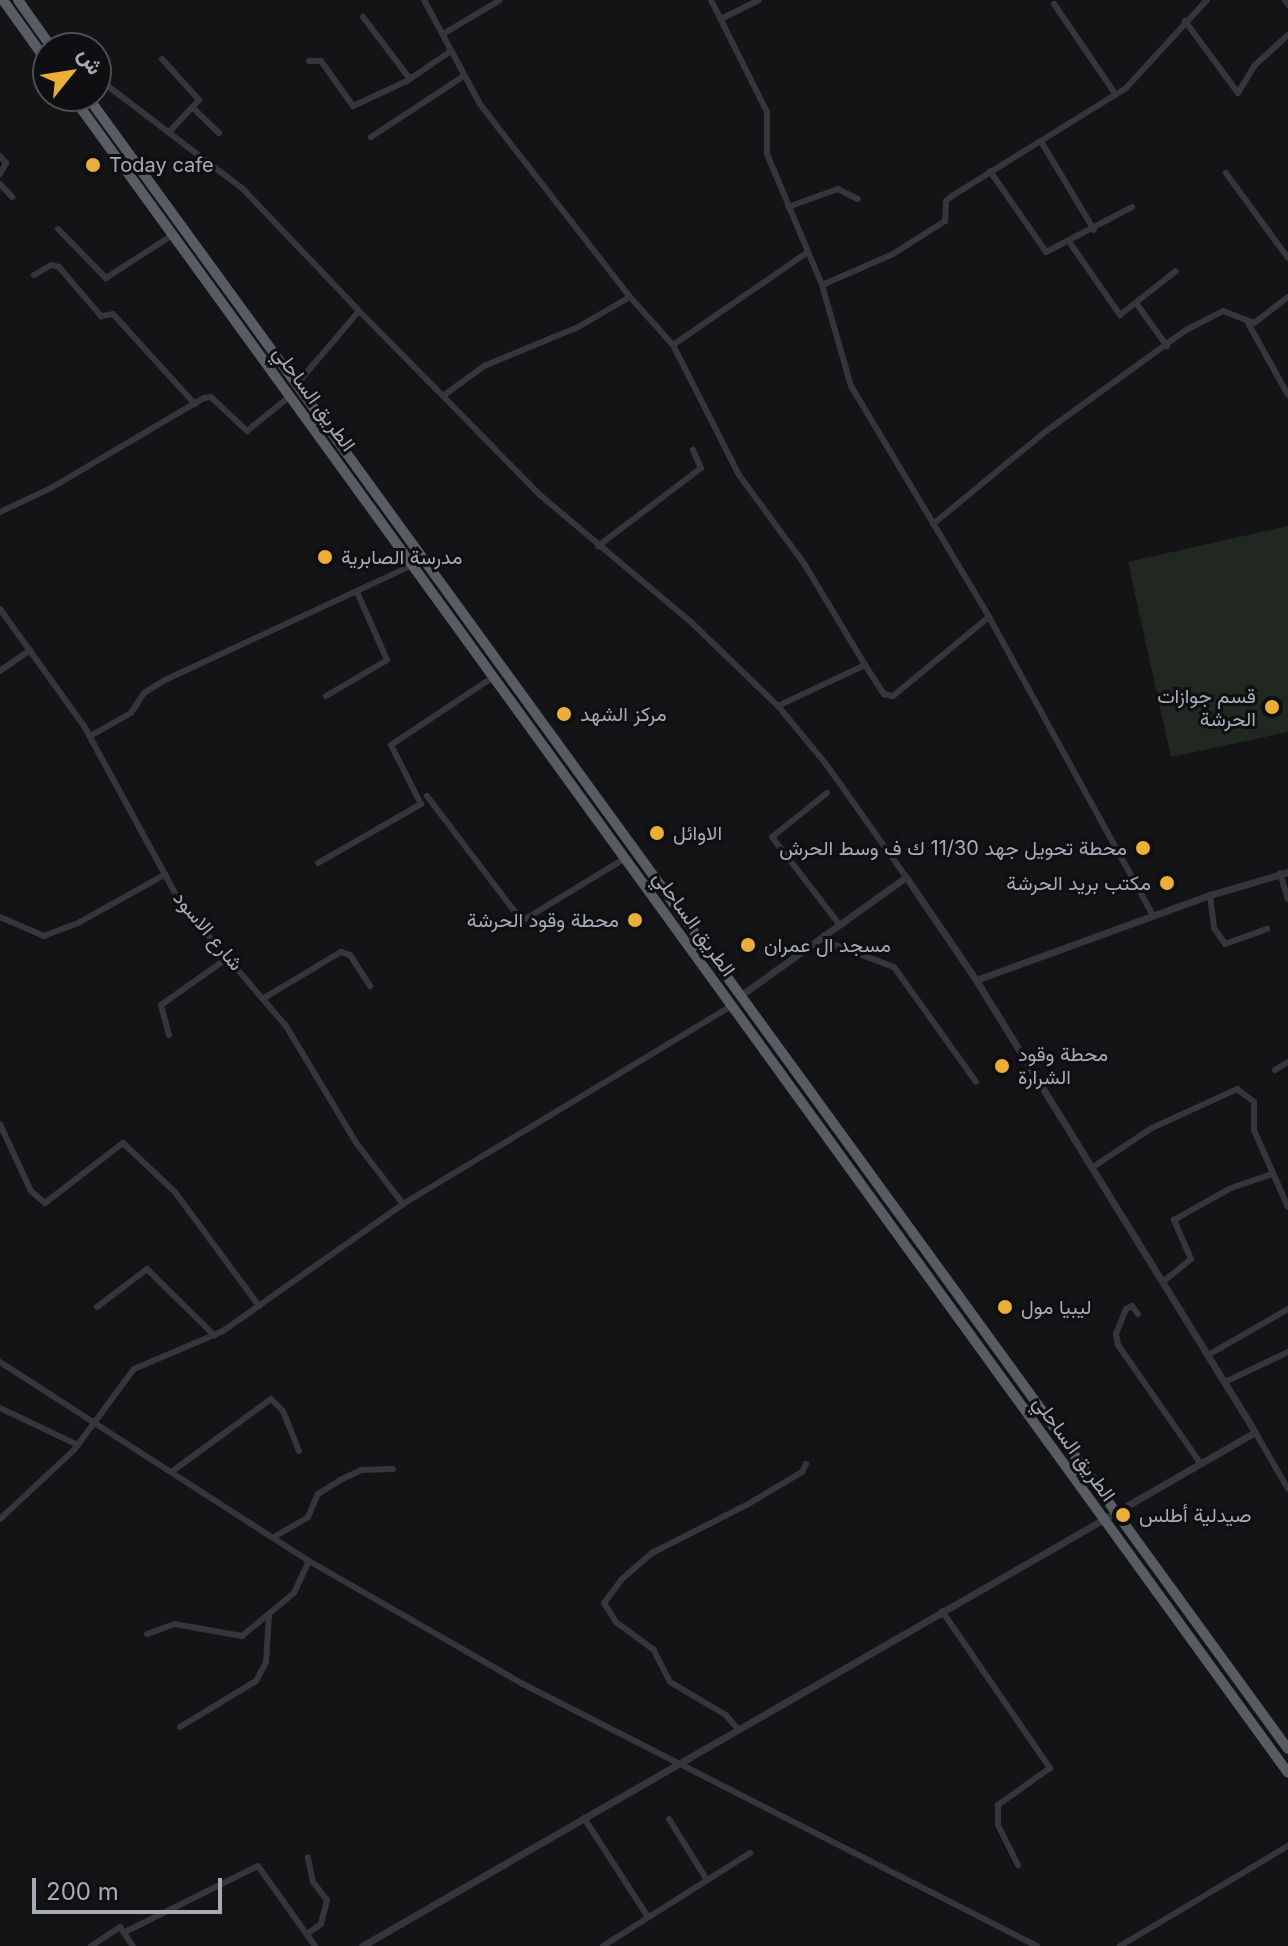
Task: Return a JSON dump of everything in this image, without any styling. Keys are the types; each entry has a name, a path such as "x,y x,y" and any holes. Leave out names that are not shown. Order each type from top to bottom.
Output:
{"highway":[{"path":"3,0 32,41"},
{"path":"18,0 41,32"},
{"name":"الطريق الساحلي","path":"84,112 1288,1773"},
{"name":"الطريق الساحلي","path":"99,112 1287,1747"},
{"path":"113,153 123,146"},
{"path":"517,710 528,703"}],"street":[{"path":"424,0 464,76 496,127 630,297 673,345 739,475 805,565 884,694 893,696 989,617"},
{"path":"443,34 500,0"},
{"path":"711,0 767,112 767,154 822,285 851,386 989,617 1153,915"},
{"path":"721,19 759,0"},
{"path":"822,285 893,254 945,221 946,201 1116,95 1140,76 1185,21 1207,0"},
{"path":"1054,4 1116,95"},
{"path":"363,17 410,79"},
{"path":"1185,21 1238,93 1260,59 1288,35"},
{"path":"309,61 321,61 353,106 410,79 451,51"},
{"path":"162,59 198,97 193,108 170,131"},
{"path":"371,137 464,76"},
{"path":"112,89 243,189 443,396 598,546 691,622 778,706 854,801 976,980 1227,1381 1288,1489"},
{"path":"193,108 219,133"},
{"path":"1042,143 1094,230"},
{"path":"0,156 6,163 0,174"},
{"path":"990,171 1044,252 1070,243 1132,207"},
{"path":"1226,173 1288,258"},
{"path":"0,184 12,197"},
{"path":"788,207 838,189 858,199"},
{"path":"58,229 106,278 171,236"},
{"path":"1070,243 1119,315 1176,271"},
{"path":"673,345 808,252"},
{"path":"34,275 51,265 59,267 101,316 113,314 195,404"},
{"path":"443,396 484,366 578,327 630,297"},
{"path":"1248,323 1288,297"},
{"path":"1136,303 1167,346"},
{"path":"296,385 359,311"},
{"path":"933,524 1045,432 1217,312 1229,311 1248,323 1288,395"},
{"path":"0,512 211,397 247,431 290,396"},
{"path":"598,546 699,470 693,450"},
{"path":"90,736 131,713 144,693 165,680 411,566"},
{"path":"326,696 387,660 357,592"},
{"name":"شارع الاسود","path":"0,609 90,736 191,917 264,998 298,1043 357,1144 403,1204"},
{"path":"0,671 30,650"},
{"path":"778,706 865,665"},
{"path":"318,863 421,804 391,745 492,678"},
{"path":"827,793 772,837 839,924"},
{"path":"427,796 522,921 624,859"},
{"path":"976,980 1210,895 1284,873 1288,899"},
{"path":"0,917 44,936 80,922 166,874"},
{"path":"741,995 906,877"},
{"path":"1210,895 1214,928 1225,944 1267,929"},
{"path":"824,935 830,943 894,967 976,1082"},
{"path":"264,998 341,952 350,955 370,986"},
{"path":"169,1035 161,1005 229,957"},
{"path":"0,1519 78,1445 134,1369 215,1336 403,1204 731,1006"},
{"path":"1275,1070 1288,1062"},
{"path":"1093,1167 1152,1128 1233,1088 1254,1102 1254,1127 1288,1207"},
{"path":"0,1124 26,1182 45,1203 123,1143 175,1192 259,1306"},
{"path":"1164,1281 1191,1259 1174,1220 1231,1188 1272,1174"},
{"path":"97,1307 146,1269 215,1336"},
{"path":"1138,1314 1132,1306 1126,1309 1116,1334 1118,1345 1201,1464"},
{"path":"1210,1354 1288,1309"},
{"path":"1227,1381 1288,1352"},
{"path":"0,1362 174,1470 309,1561 521,1683 676,1764 694,1767 1037,1946"},
{"path":"174,1470 271,1399 283,1411 299,1451"},
{"path":"0,1408 78,1445"},
{"path":"362,1946 1255,1432"},
{"path":"738,1729 726,1715 670,1682 654,1650 616,1622 604,1603 622,1579 652,1553 750,1503 802,1472 806,1464"},
{"path":"274,1537 308,1517 318,1494 340,1480 361,1470 393,1469"},
{"path":"147,1634 174,1624 239,1637 294,1593 309,1561"},
{"path":"942,1611 1050,1768 998,1805 998,1825 1018,1865"},
{"path":"180,1727 256,1681 266,1662 269,1615"},
{"path":"584,1818 648,1917"},
{"path":"669,1819 707,1880"},
{"path":"1120,1946 1288,1846"},
{"path":"603,1946 750,1853"},
{"path":"307,1934 321,1924 327,1900 313,1882 308,1858"},
{"path":"127,1931 256,1865 264,1868 315,1946"},
{"path":"91,1946 118,1927 127,1931 133,1946"}],"shaded area":[{"path":"1288,526 1288,732 1171,757 1128,562"}],"place":[{"name":"Today cafe","path":"93,165"},
{"name":"مدرسة الصابرية","path":"325,557"},
{"name":"قسم جوازات الحرشة","path":"1272,707"},
{"name":"مركز الشهد","path":"564,714"},
{"name":"الاوائل","path":"657,833"},
{"name":"محطة تحويل جهد 11/30 ك ف وسط الحرش","path":"1143,848"},
{"name":"مكتب بريد الحرشة","path":"1167,883"},
{"name":"محطة وقود الحرشة","path":"635,920"},
{"name":"مسجد ال عمران","path":"748,945"},
{"name":"محطة وقود الشرارة","path":"1002,1066"},
{"name":"ليبيا مول","path":"1005,1307"},
{"name":"صيدلية أطلس","path":"1123,1515"}]}
